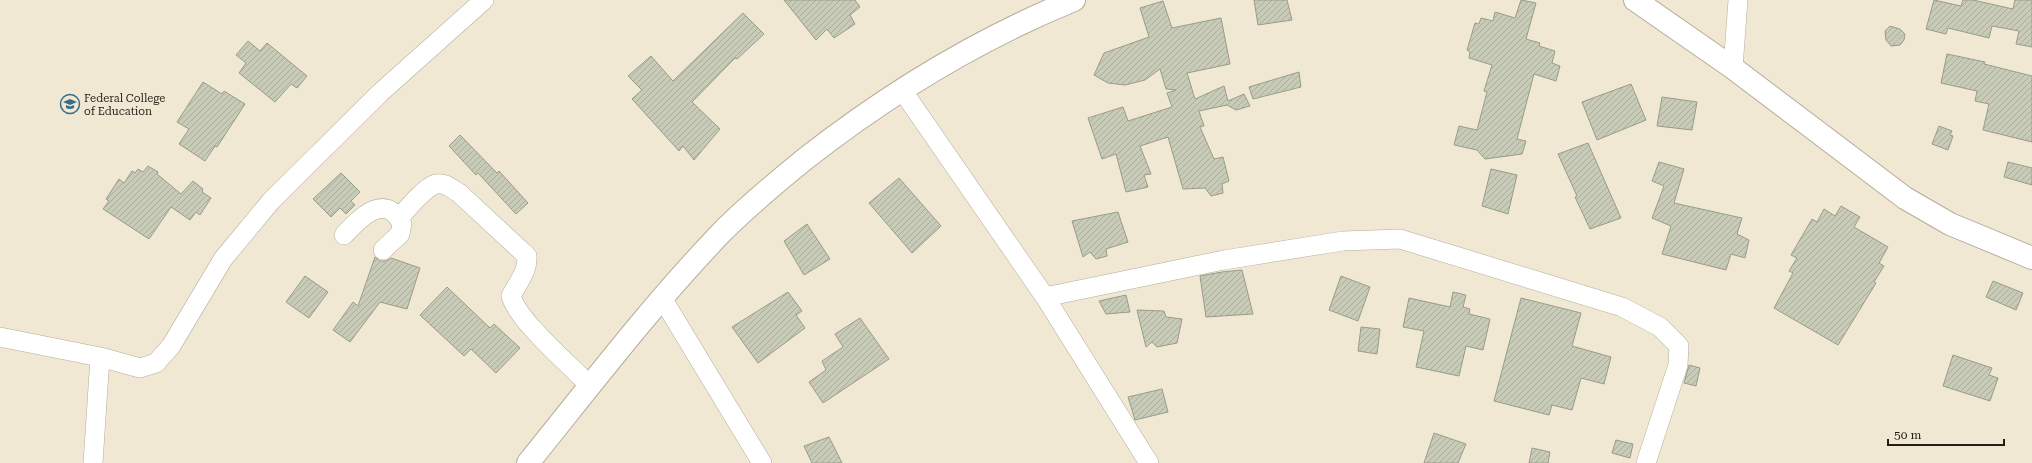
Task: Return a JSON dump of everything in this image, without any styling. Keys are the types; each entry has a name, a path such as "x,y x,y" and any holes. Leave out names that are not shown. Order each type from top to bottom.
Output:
{"main road":[{"path":"528,463 662,298 721,233 752,203 834,137 947,61 973,46 1074,0"},
{"path":"1635,0 1733,68 1904,198 1950,224 2032,258"}],"street":[{"path":"0,337 100,357 140,368 156,363 171,346 223,259 271,201 381,92 484,0"},
{"path":"1733,68 1738,0"},
{"path":"902,90 1045,297 1149,463"},
{"path":"399,218 428,189 436,184 446,185 459,193 527,256 528,266 511,296 514,306 530,326 590,386"},
{"path":"344,235 365,214 377,208 386,208 399,218 402,224 400,234 383,250"},
{"path":"1045,297 1231,259 1343,241 1400,240 1622,307 1660,327 1679,346 1678,365 1646,463"},
{"path":"662,298 762,463"},
{"path":"94,463 100,357"}],"building":[{"path":"784,0 855,0 860,7 850,15 855,24 834,38 827,29 816,40"},
{"path":"1254,0 1287,0 1292,20 1258,25"},
{"path":"1521,0 1536,3 1526,39 1540,43 1539,46 1555,51 1552,63 1560,66 1556,81 1534,74 1517,139 1526,141 1522,154 1485,159 1477,150 1454,145 1459,126 1477,130 1487,92 1484,91 1492,65 1469,58 1470,52 1467,50 1475,23 1479,24 1481,18 1493,21 1495,12 1515,18"},
{"path":"1934,0 1961,6 1963,0 1973,0 2013,9 2015,0 2032,0 2032,47 2016,44 2019,31 1992,26 1989,38 1948,28 1946,34 1926,29"},
{"path":"1163,1 1172,28 1221,18 1230,64 1187,73 1195,99 1224,86 1228,101 1244,94 1250,106 1236,110 1227,105 1199,111 1204,126 1200,127 1214,159 1223,157 1229,181 1222,184 1223,193 1211,196 1205,188 1183,189 1168,137 1140,146 1151,174 1144,175 1148,187 1126,192 1116,154 1102,159 1088,118 1123,107 1128,121 1172,107 1167,93 1176,90 1166,89 1160,69 1145,80 1125,85 1108,83 1094,75 1104,53 1149,37 1140,8"},
{"path":"743,13 764,34 737,59 735,58 692,102 720,129 694,160 683,146 679,151 632,99 642,90 628,76 651,56 673,81"},
{"path":"1890,26 1900,29 1905,34 1904,40 1900,45 1891,46 1886,40 1885,31"},
{"path":"248,41 260,51 267,43 307,76 297,88 291,84 275,102 239,73 246,63 236,55"},
{"path":"1947,54 1985,62 1984,64 2032,76 2032,142 1983,130 1989,104 1975,101 1977,91 1941,83"},
{"path":"1299,72 1301,87 1253,99 1249,87"},
{"path":"203,82 222,94 224,91 245,104 217,147 215,146 205,161 179,144 189,129 177,122"},
{"path":"1631,84 1646,120 1597,140 1582,102"},
{"path":"1662,97 1697,102 1692,130 1657,126"},
{"path":"1939,126 1952,131 1950,135 1953,136 1948,150 1932,144"},
{"path":"460,135 497,173 499,171 528,203 516,214 478,173 476,175 449,146"},
{"path":"1588,143 1621,218 1590,229 1575,197 1577,196 1558,154"},
{"path":"1659,162 1684,169 1674,203 1742,218 1737,234 1749,240 1745,258 1731,254 1726,270 1662,254 1671,226 1652,218 1664,186 1652,181"},
{"path":"2008,162 2032,168 2032,185 2004,177"},
{"path":"148,166 158,172 157,174 181,194 193,181 203,189 202,192 211,198 200,215 196,212 190,220 171,207 149,239 103,209 109,201 106,199 119,179 124,183 132,171 135,173 138,169 143,172"},
{"path":"1491,169 1517,175 1508,214 1482,206"},
{"path":"341,173 360,192 351,201 355,205 346,214 340,208 331,217 313,199"},
{"path":"899,178 941,226 912,253 869,203"},
{"path":"1841,206 1860,217 1854,227 1888,247 1879,263 1884,266 1874,282 1876,283 1838,345 1774,308 1793,273 1789,271 1797,258 1791,255 1812,219 1817,222 1824,209 1835,216"},
{"path":"1118,212 1128,242 1106,249 1107,256 1096,259 1090,252 1083,257 1072,221"},
{"path":"807,224 830,259 804,275 784,241"},
{"path":"375,257 380,261 386,261 391,258 420,268 407,309 380,302 350,342 333,330 353,302 358,306"},
{"path":"1242,270 1253,314 1206,317 1200,276"},
{"path":"305,276 328,292 309,318 286,302"},
{"path":"1341,276 1370,287 1358,321 1329,310"},
{"path":"1993,281 2023,293 2016,310 1986,297"},
{"path":"447,287 490,328 494,324 520,348 496,373 471,349 464,356 420,315"},
{"path":"788,292 802,311 796,315 805,328 758,363 732,327"},
{"path":"1453,292 1466,295 1463,307 1470,309 1469,314 1490,319 1483,350 1466,346 1459,376 1416,367 1424,331 1403,327 1409,298 1450,307"},
{"path":"1126,295 1130,312 1106,314 1099,301"},
{"path":"1521,298 1581,313 1572,346 1611,357 1604,384 1581,378 1572,410 1552,405 1549,415 1494,401"},
{"path":"1137,310 1164,311 1166,317 1182,319 1177,343 1157,347 1152,342 1146,347"},
{"path":"860,318 889,359 823,403 809,382 826,370 822,361 843,347 835,334"},
{"path":"1361,327 1380,329 1377,354 1358,351"},
{"path":"1953,355 1992,368 1989,375 1998,378 1990,401 1943,386"},
{"path":"1689,365 1700,368 1696,386 1684,383"},
{"path":"1162,389 1168,412 1135,420 1128,397"},
{"path":"1434,433 1466,444 1458,463 1424,463"},
{"path":"829,437 842,463 812,463 804,446"},
{"path":"1616,440 1633,444 1630,458 1612,453"},
{"path":"1532,448 1550,452 1548,463 1529,463"}],"place":[{"name":"Federal College of Education","path":"70,104"}]}
